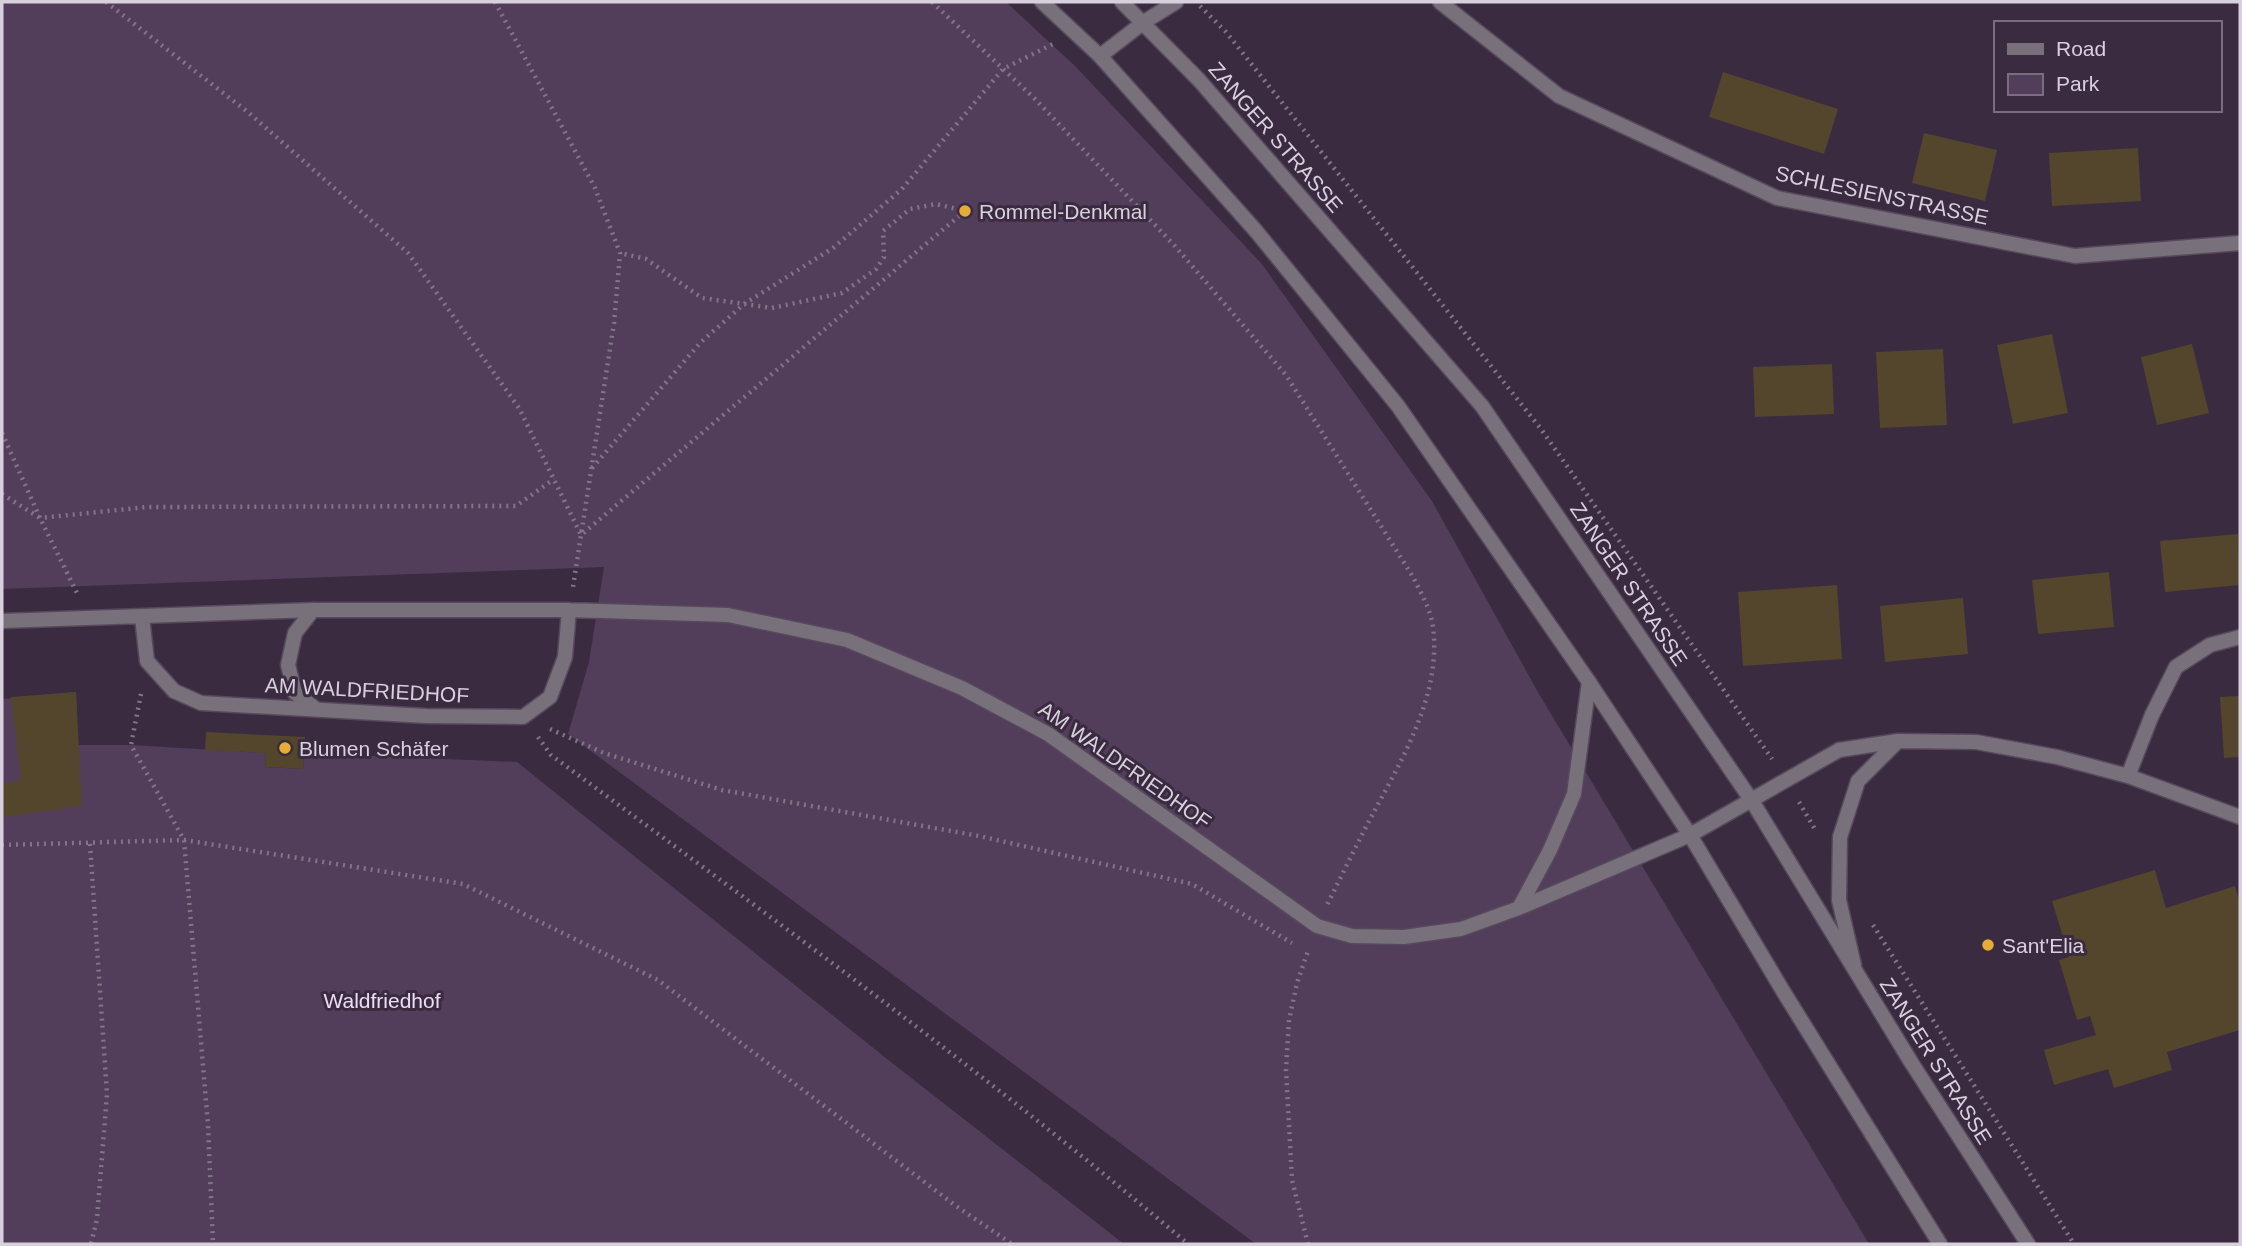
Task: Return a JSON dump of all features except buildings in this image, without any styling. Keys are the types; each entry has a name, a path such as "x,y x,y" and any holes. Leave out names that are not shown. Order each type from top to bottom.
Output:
{"street":[{"path":"1042,2 1100,56 1255,231 1398,406 1589,682 1690,835 1940,1244"},
{"name":"ZANGER STRASSE","path":"1122,2 1199,80 1482,407 1752,801 1911,1062 2028,1244"},
{"path":"1100,56 1144,22 1176,2"},
{"name":"SCHLESIENSTRASSE","path":"1440,2 1559,96 1777,198 2075,256 2240,243"},
{"path":"313,610 295,633 288,665 295,693 316,709"},
{"name":"AM WALDFRIEDHOF","path":"2,621 313,610 569,610 728,615 847,640 949,683 1048,734 1317,926 1352,936 1404,937 1461,929 1519,908 1690,835 1839,750 1898,741 1976,742 2057,757 2128,776 2240,817"},
{"path":"523,717 550,697 565,657 569,610"},
{"path":"142,617 147,662"},
{"path":"2128,776 2152,715 2176,667 2210,645 2240,637"},
{"name":"AM WALDFRIEDHOF","path":"147,662 174,691 201,703 426,716 523,717"},
{"path":"1519,908 1550,850 1574,794 1589,682"},
{"path":"1855,970 1839,900 1840,837 1858,781 1898,741"}],"path":[{"path":"106,2 249,113 408,253 519,408 581,535"},
{"path":"495,2 595,188 620,253 614,323 569,610"},
{"path":"932,2 1035,99 1174,245 1286,375 1413,577 1427,605 1433,626 1433,662 1424,704 1402,761 1317,926 1289,1020 1286,1070 1292,1180 1308,1244"},
{"path":"592,468 700,343 744,304 833,248 902,189 1003,69 1075,33"},
{"path":"581,535 965,211 936,205 909,209 883,231 884,257 876,269 842,293 772,308 702,298 646,259 620,253"},
{"path":"2,433 90,619"},
{"path":"2,494 40,518 147,507 516,506 554,480"},
{"path":"147,662 131,746 184,840 208,1125 213,1244"},
{"path":"523,717 604,753 722,790 979,836 1192,884 1308,953"},
{"path":"523,717 551,755 903,1015 1188,1244"},
{"path":"2,845 184,840 463,884 659,980 945,1198 1012,1244"},
{"path":"90,844 107,1094 97,1219 92,1244"}],"green space":[{"path":"2,2 1006,2 1075,66 1261,263 1432,501 1539,694 1869,1244 1256,1244 568,734 589,662 604,567 2,589"},
{"name":"Waldfriedhof","path":"76,692 78,745 131,745 266,753 265,767 303,769 304,753 517,762 887,1059 1124,1244 2,1244 2,699"}],"place":[{"name":"Rommel-Denkmal","path":"965,211"},
{"name":"Blumen Schäfer","path":"285,748"},
{"name":"Sant'Elia","path":"1988,945"}]}
